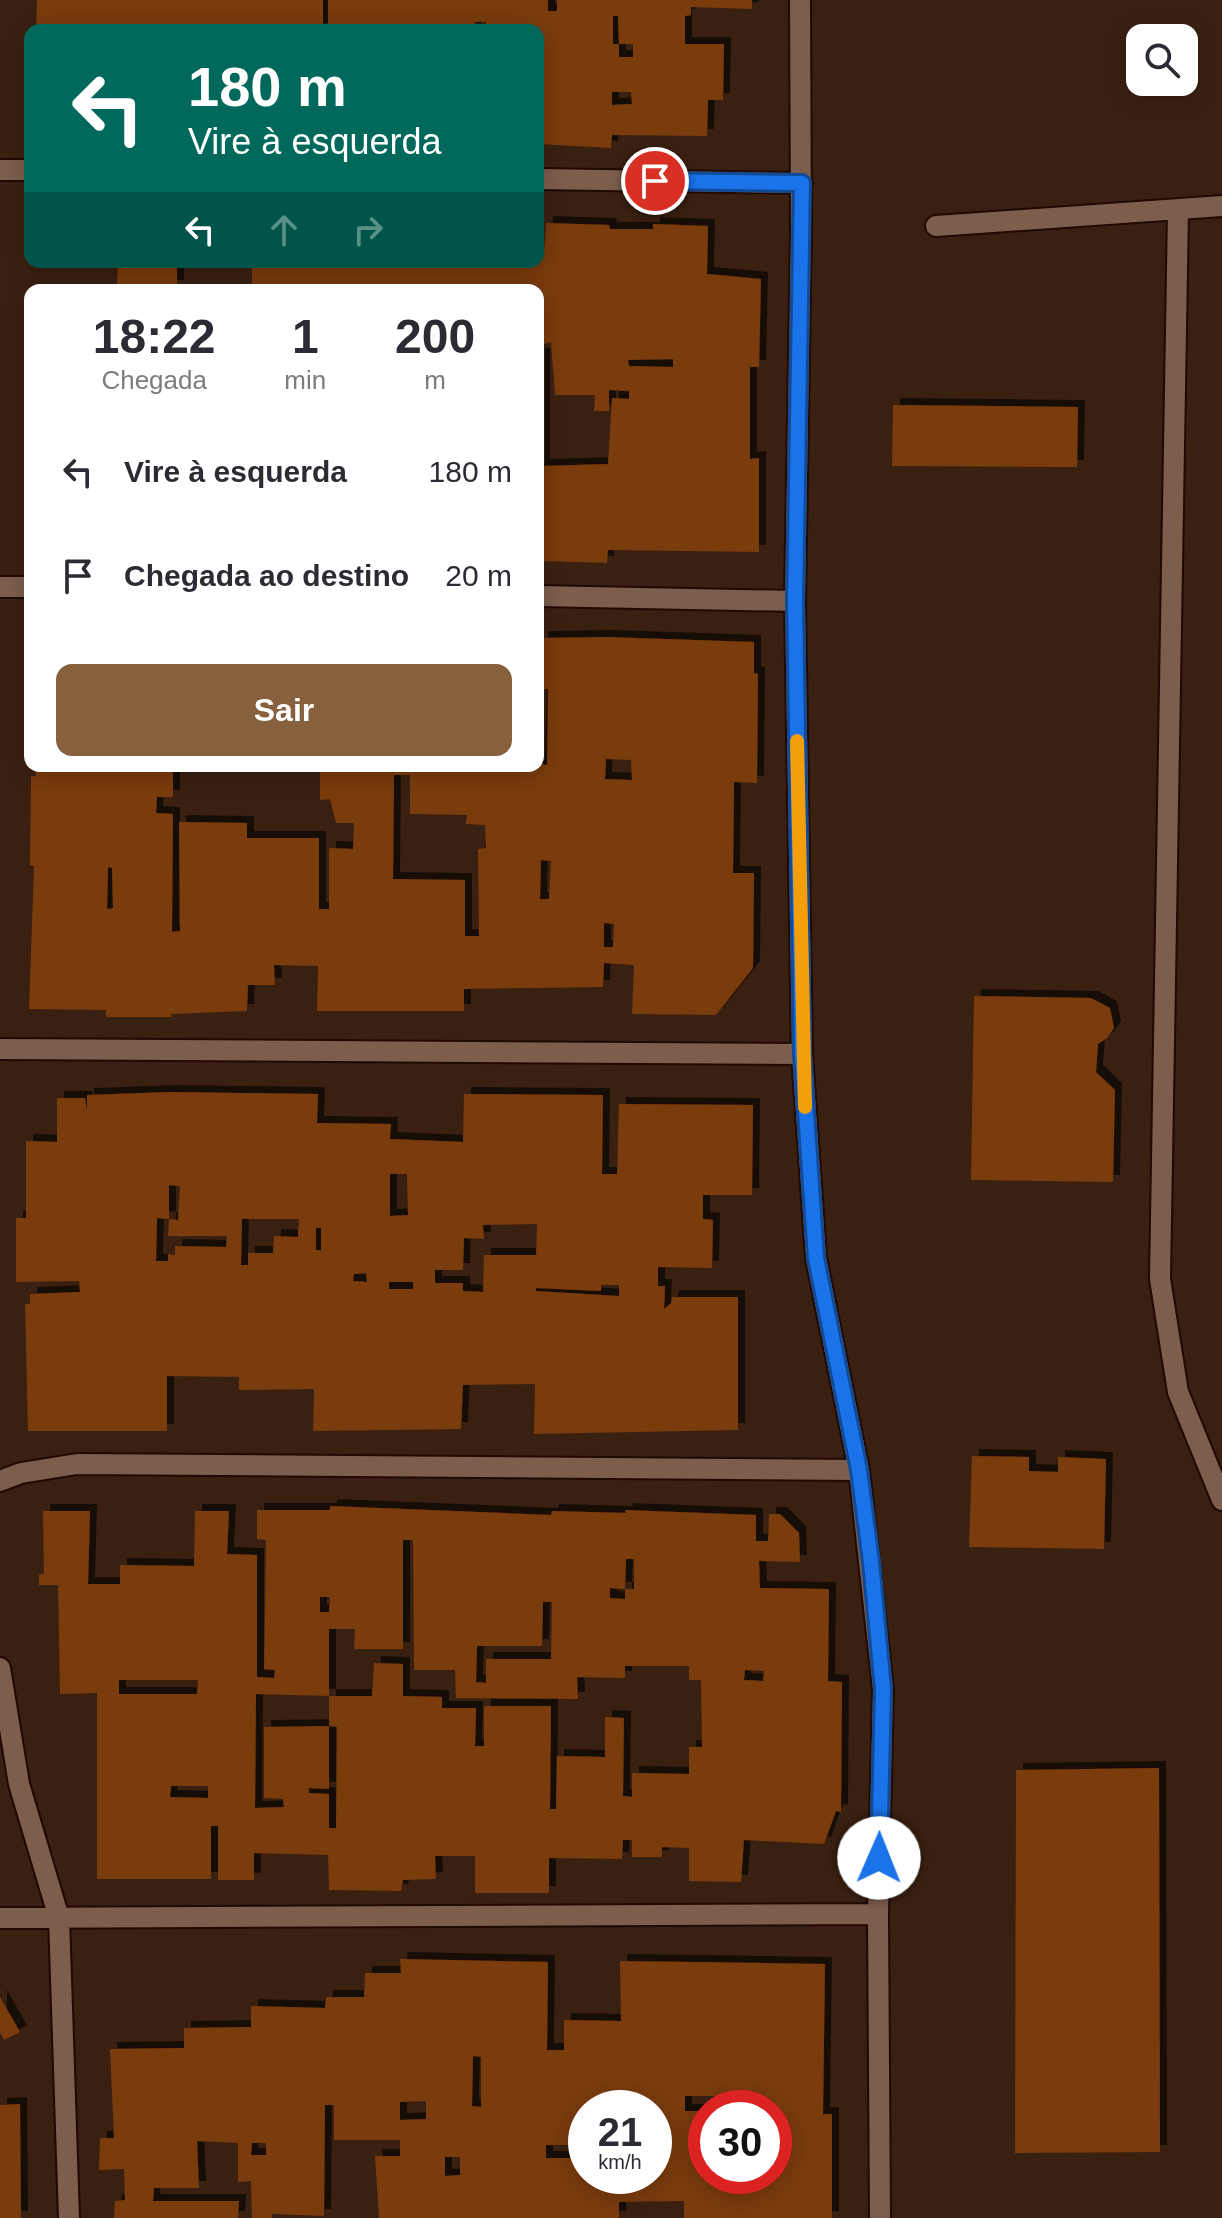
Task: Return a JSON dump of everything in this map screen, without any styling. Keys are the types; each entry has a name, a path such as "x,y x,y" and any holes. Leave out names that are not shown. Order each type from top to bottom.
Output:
{"street":[{"path":"800,0 802,183 795,601 802,1054 816,1258 859,1470 883,1689 878,1914 880,2218"},
{"path":"0,170 24,170"},
{"path":"544,179 802,183"},
{"path":"936,226 1222,206"},
{"path":"1178,210 1160,1279 1178,1392 1222,1500"},
{"path":"0,587 24,587"},
{"path":"544,596 795,601"},
{"path":"0,1049 802,1054"},
{"path":"0,1481 21,1473 77,1464 859,1470"},
{"path":"0,1668 19,1784 59,1918 69,2218"},
{"path":"0,1918 878,1914"}],"building":[{"path":"37,0 323,0 323,24 36,24"},
{"path":"328,0 548,0 548,11 557,11 557,0 752,0 752,9 691,7 691,15 685,16 685,44 724,44 723,100 708,100 707,136 612,135 611,148 544,144 544,24 328,24","holes":["613,16 618,16 619,44 613,44","619,44 633,44 633,57 619,57","612,92 631,92 632,104 612,105"]},
{"path":"546,223 609,225 610,229 653,229 653,224 708,226 707,274 761,279 759,367 750,367 750,459 759,458 759,552 608,550 607,563 544,561 544,466 608,464 612,398 629,399 629,391 609,390 609,411 594,411 595,395 555,395 551,342 544,344 544,284 252,284 252,268 544,268","holes":["673,359 673,367 629,366 628,360"]},
{"path":"118,268 177,268 177,284 117,284"},
{"path":"893,405 1078,407 1077,467 892,466"},
{"path":"544,638 754,642 754,673 758,674 757,783 734,782 733,873 754,873 753,968 716,1015 632,1014 634,965 604,963 603,987 464,989 464,1011 317,1011 318,966 274,965 275,985 248,985 247,1011 171,1014 172,1017 106,1017 106,1010 29,1009 34,866 30,865 31,776 36,776 36,772 173,772 173,797 157,797 156,813 173,814 172,932 180,931 179,822 247,823 247,838 319,838 319,909 329,909 329,848 353,849 354,823 336,823 330,799 320,800 320,772 544,772 544,764 547,765 548,689 544,689","holes":["606,759 631,760 632,780 605,779","394,775 410,775 410,814 467,815 466,824 485,825 486,848 478,849 479,936 465,936 465,880 393,879","541,860 551,861 549,899 540,899","108,867 112,868 113,908 107,909","604,923 614,924 613,947 604,947"]},
{"path":"974,996 1091,998 1110,1008 1114,1028 1098,1044 1096,1072 1115,1090 1113,1182 971,1180"},
{"path":"170,1092 318,1094 317,1123 391,1124 390,1139 463,1142 464,1094 603,1095 602,1174 617,1174 619,1104 753,1105 752,1195 703,1195 703,1219 713,1220 712,1268 658,1267 658,1286 665,1286 664,1309 671,1303 672,1297 738,1297 738,1430 534,1434 535,1384 463,1385 461,1429 313,1431 314,1389 239,1390 239,1377 167,1376 167,1431 28,1431 25,1304 30,1304 30,1294 80,1292 79,1281 16,1282 16,1218 26,1218 26,1141 57,1142 57,1098 85,1098 87,1111 87,1095","holes":["390,1174 407,1174 408,1215 390,1216","169,1185 180,1186 178,1220 169,1219","157,1218 169,1219 168,1236 227,1236 226,1247 175,1246 175,1255 168,1254 168,1261 156,1261","242,1219 299,1219 298,1237 274,1236 273,1253 248,1253 248,1265 241,1265","537,1224 536,1255 484,1255 483,1292 463,1291 463,1283 435,1283 435,1270 463,1270 464,1238 484,1239 483,1225","316,1228 321,1228 321,1250 316,1250","366,1273 367,1282 353,1281 354,1274","389,1282 413,1282 413,1289 389,1289","601,1285 619,1285 619,1296 536,1291 536,1288 601,1291"]},
{"path":"972,1456 1029,1457 1029,1471 1058,1472 1058,1457 1106,1459 1104,1549 969,1547"},
{"path":"330,1506 551,1515 552,1511 626,1513 625,1510 756,1515 756,1541 768,1541 769,1514 780,1514 799,1533 800,1562 759,1561 760,1588 829,1589 828,1681 842,1682 841,1812 836,1811 824,1844 744,1840 741,1882 689,1881 689,1848 662,1847 662,1857 632,1857 632,1840 623,1840 622,1859 549,1858 549,1893 475,1893 475,1856 435,1856 436,1879 403,1880 401,1891 329,1890 328,1855 254,1853 254,1880 218,1880 218,1826 211,1826 211,1879 97,1879 97,1693 60,1694 58,1585 39,1585 39,1575 44,1574 43,1511 90,1511 88,1584 120,1584 120,1565 194,1566 195,1511 229,1511 227,1554 257,1555 257,1677 274,1678 275,1670 264,1669 266,1540 257,1539 257,1510 330,1510","holes":["403,1540 413,1540 414,1670 455,1670 456,1698 578,1699 577,1677 625,1678 625,1666 689,1666 689,1680 701,1680 702,1747 689,1747 689,1774 632,1773 632,1797 623,1796 624,1718 605,1717 605,1757 557,1756 556,1809 550,1809 551,1706 484,1706 484,1746 475,1746 476,1708 442,1708 442,1697 403,1696 403,1664 374,1663 372,1696 329,1696 329,1629 355,1629 354,1649 403,1649","626,1559 634,1559 634,1589 625,1589","610,1588 625,1589 625,1599 610,1598","320,1597 330,1597 329,1612 320,1612","543,1602 552,1602 551,1659 486,1659 486,1683 476,1682 477,1646 542,1646","745,1670 764,1671 763,1681 744,1680","119,1680 198,1680 197,1694 119,1694","256,1694 329,1696 329,1726 264,1727 264,1798 283,1799 284,1807 255,1808","329,1726 337,1727 336,1828 329,1828 329,1794 309,1793 309,1788 329,1789","171,1786 208,1786 208,1798 170,1797"]},
{"path":"1159,1768 1160,2152 1015,2153 1016,1770"},
{"path":"400,1959 548,1962 547,2050 564,2050 564,2020 621,2021 620,1961 825,1964 823,2114 832,2114 832,2218 684,2218 684,2201 619,2202 619,2218 379,2218 375,2156 400,2156 400,2140 334,2140 334,2105 325,2105 324,2216 272,2214 272,2218 252,2218 251,2181 238,2182 238,2143 197,2141 199,2188 154,2188 153,2201 239,2201 238,2218 114,2218 115,2201 125,2200 124,2169 99,2170 100,2138 114,2138 110,2049 184,2048 184,2028 251,2027 251,2006 325,2008 326,1997 364,1997 365,1973 401,1973","holes":["473,2056 481,2057 481,2107 472,2106","426,2101 426,2119 400,2120 400,2102","252,2143 266,2143 266,2155 251,2155","445,2157 460,2157 460,2175 445,2176"]},
{"path":"0,1997 20,2032 4,2040 0,2033"},
{"path":"20,2104 21,2218 0,2218 0,2105"}],"slow traffic":[{"path":"797,741 805,1107"}],"route":[{"path":"655,181 802,183 795,601 802,1054 816,1258 859,1470 871,1562 883,1689 879,1858"}]}
